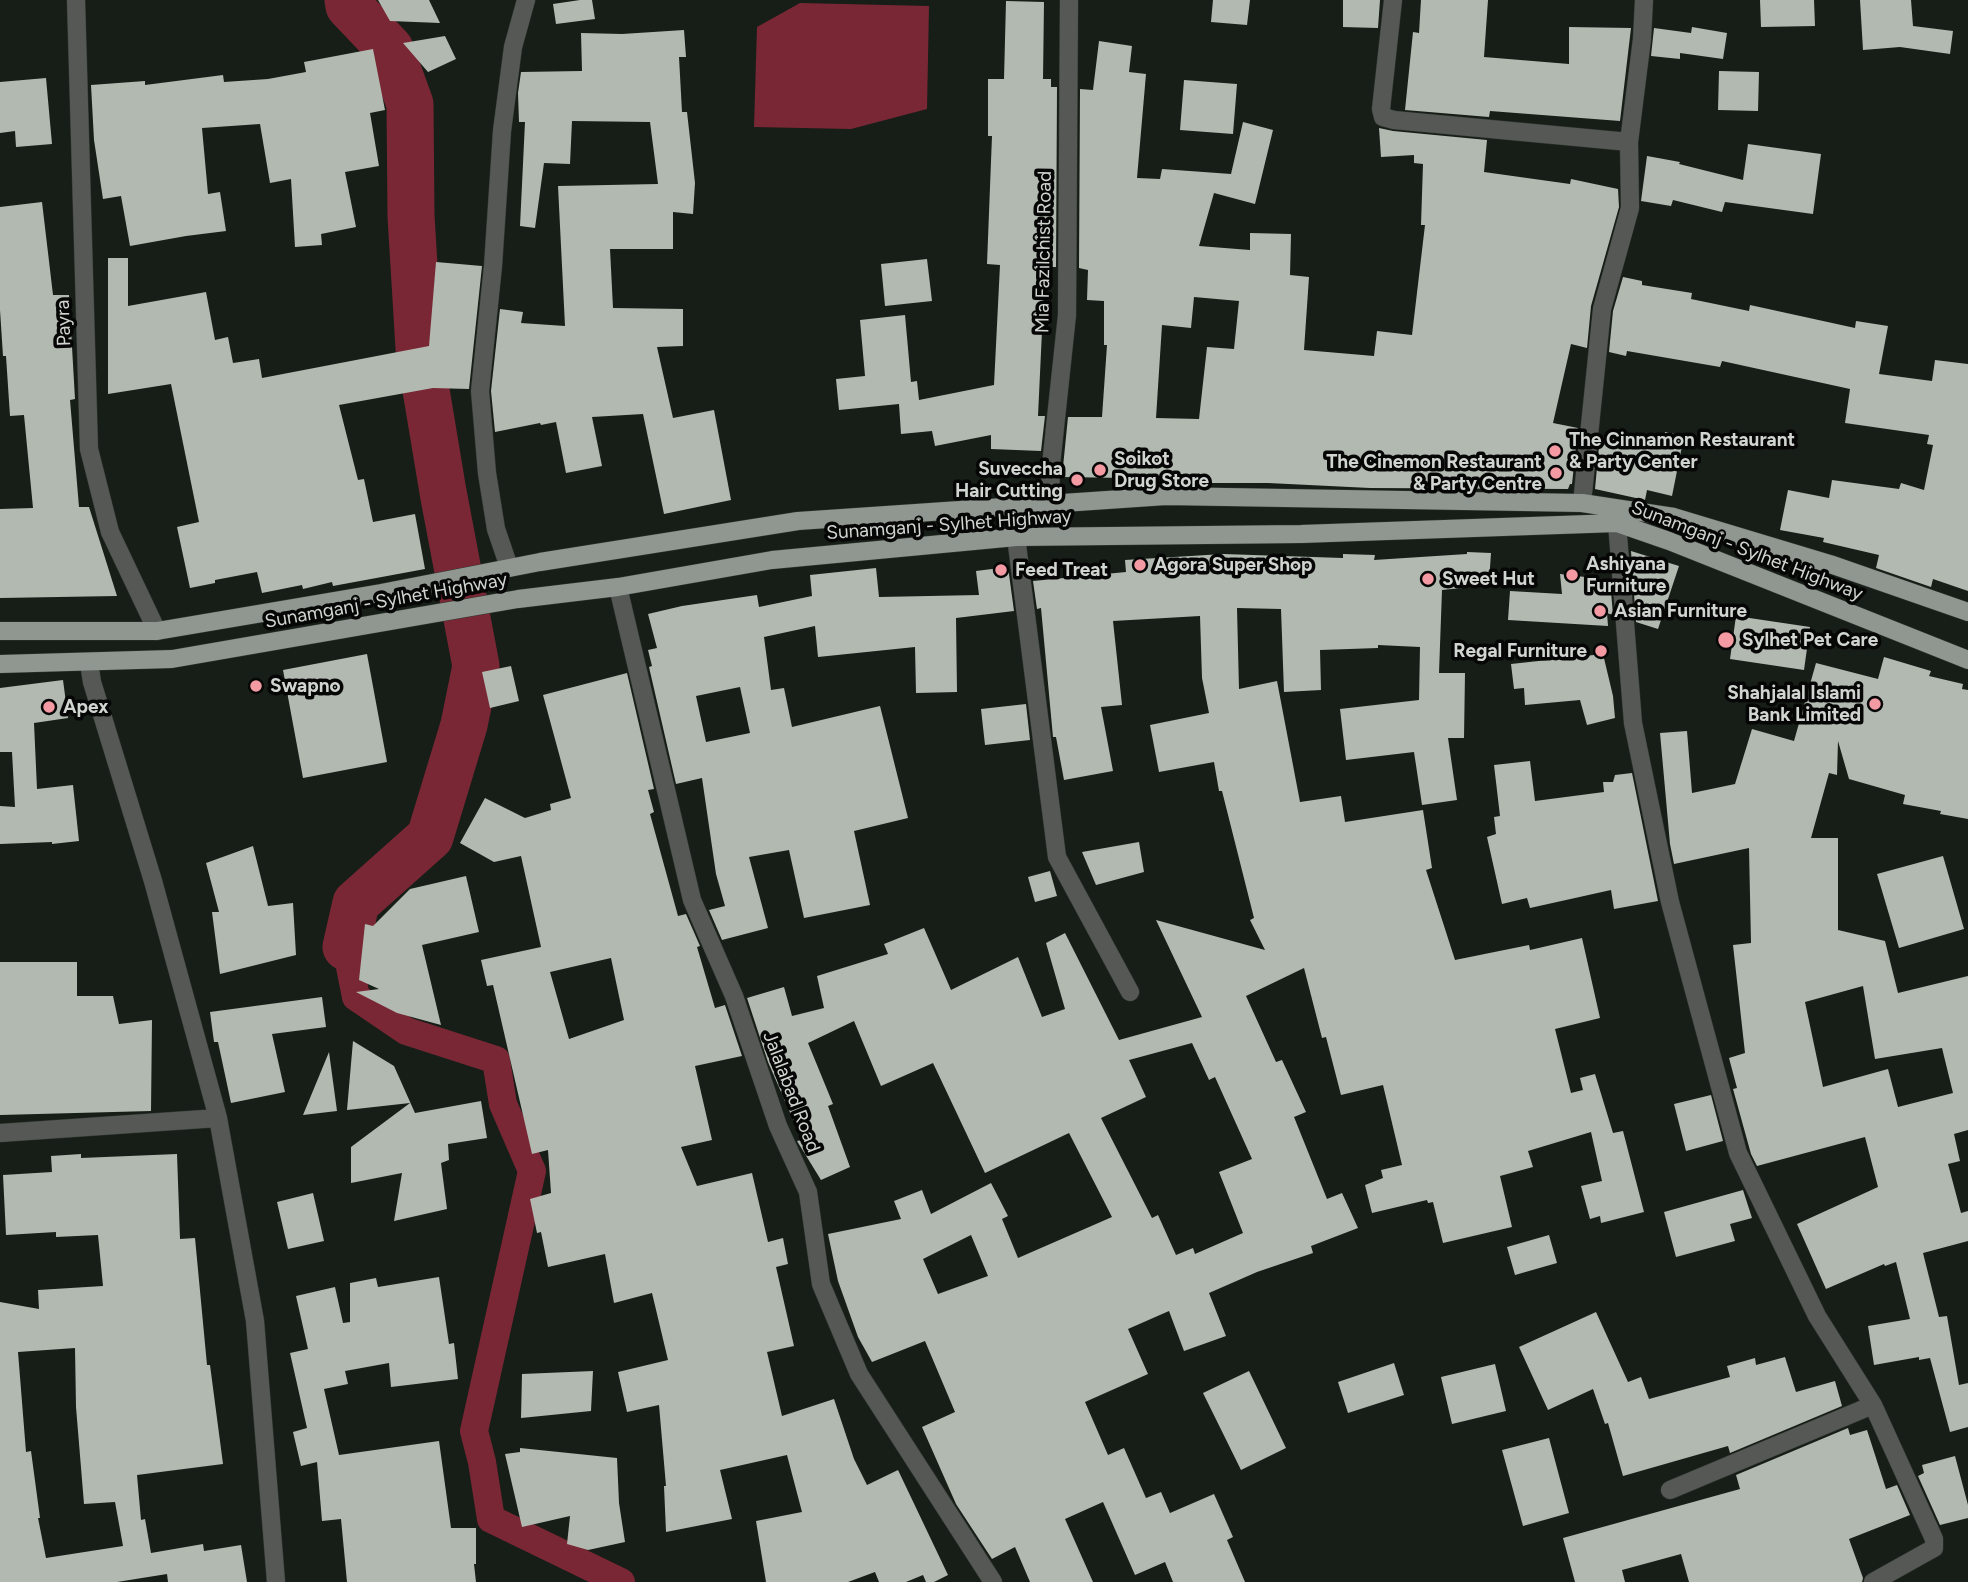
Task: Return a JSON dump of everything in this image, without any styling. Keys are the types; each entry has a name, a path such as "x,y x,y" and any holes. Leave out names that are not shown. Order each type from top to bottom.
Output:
{"main road":[{"name":"Sunamganj - Sylhet Highway","path":"0,631 157,631 382,593 509,567 798,521 1166,496 1583,503 1674,517 1830,564 1968,612"},
{"name":"Sunamganj - Sylhet Highway","path":"0,664 172,659 518,599 618,587 772,560 1016,537 1301,534 1617,523 1669,541 1968,660"}],"street":[{"name":"Payra","path":"76,0 89,449 110,532 157,631"},
{"path":"509,567 496,529 487,473 480,391 493,266 502,131 513,47 526,0"},
{"name":"Mia Fazilchist Road","path":"1050,504 1051,465 1067,315 1069,0"},
{"path":"1393,0 1381,109 1383,117 1629,142"},
{"path":"1583,503 1602,309 1630,208 1629,142 1642,39 1644,0"},
{"path":"1617,523 1633,723 1670,902 1738,1153 1817,1316 1873,1405 1934,1539 1934,1548 1873,1582"},
{"path":"1016,537 1057,857 1130,992"},
{"name":"Jalalabad Road","path":"618,587 692,900 734,996 778,1126 808,1192 821,1284 859,1374 993,1582"},
{"path":"89,663 92,682 153,881 218,1118 255,1321 276,1582"},
{"path":"0,1133 218,1118"},
{"path":"1670,1490 1873,1405"}],"shaded area":[{"path":"800,3 929,6 927,109 851,129 754,127 757,27"}],"building":[{"path":"378,0 429,0 440,23 390,21"},
{"path":"592,0 595,19 556,24 553,4"},
{"path":"1213,0 1250,0 1247,25 1211,22"},
{"path":"1343,0 1380,0 1378,28 1343,27"},
{"path":"1421,0 1488,0 1484,57 1569,64 1569,27 1631,28 1620,121 1490,111 1489,117 1405,110 1413,32 1419,33"},
{"path":"1760,0 1814,0 1815,26 1761,27"},
{"path":"1860,0 1911,0 1913,26 1953,31 1950,54 1900,47 1863,50"},
{"path":"1006,1 1044,2 1043,79 1051,79 1051,87 1057,87 1056,267 1045,267 1038,416 1045,416 1041,451 991,449 991,435 935,446 932,431 901,434 899,404 839,410 836,379 865,376 860,320 905,315 911,382 917,381 919,400 994,385 1000,265 987,264 992,136 988,136 988,79 1004,79"},
{"path":"1692,27 1727,33 1723,59 1680,53 1680,59 1651,56 1654,28 1691,33"},
{"path":"684,30 686,57 679,57 682,112 687,112 695,183 693,214 673,212 673,249 610,249 613,308 683,309 683,346 657,347 673,418 714,410 731,500 664,514 643,414 592,417 602,466 566,473 556,422 495,432 491,391 500,309 523,312 521,323 565,326 558,186 658,184 650,122 572,121 570,164 544,163 535,228 520,226 525,122 519,122 518,93 521,72 582,71 581,33 622,34"},
{"path":"445,36 456,59 428,72 403,43"},
{"path":"1099,41 1132,46 1129,72 1146,74 1137,178 1160,179 1162,169 1231,174 1243,122 1273,130 1255,204 1214,193 1199,246 1250,250 1250,233 1291,234 1290,275 1309,277 1304,350 1374,356 1377,331 1412,335 1425,225 1421,225 1423,164 1414,163 1414,155 1381,157 1379,128 1487,140 1484,172 1570,184 1571,179 1618,189 1619,207 1591,306 1587,348 1571,344 1553,423 1578,428 1572,484 1568,489 1370,488 1268,483 1191,483 1191,479 1062,477 1068,417 1102,417 1107,345 1104,345 1104,301 1087,300 1088,270 1079,268 1080,89 1093,90","holes":["1194,297 1239,301 1234,349 1207,347 1199,419 1156,418 1162,325 1191,328"]},
{"path":"373,49 385,110 370,113 379,166 345,172 356,227 321,234 322,245 295,247 291,179 270,183 260,124 202,128 208,194 220,192 226,231 130,246 121,196 103,199 94,140 91,85 145,81 145,85 223,75 224,82 268,79 306,72 304,62"},
{"path":"1719,71 1759,72 1758,111 1718,110"},
{"path":"46,78 52,144 16,147 15,131 0,133 0,82"},
{"path":"1184,80 1237,84 1233,134 1180,130"},
{"path":"1748,144 1821,154 1813,214 1725,202 1722,212 1673,200 1671,206 1641,201 1647,156 1680,162 1679,164 1743,180"},
{"path":"42,202 53,295 69,295 75,399 70,400 79,507 89,507 117,596 0,598 0,509 33,508 24,415 10,416 6,356 3,356 0,207"},
{"path":"108,258 128,258 128,306 206,292 215,340 228,337 233,363 259,359 262,378 429,346 436,262 482,266 469,389 433,388 339,405 358,480 364,479 373,522 415,514 425,569 333,586 332,582 303,589 302,585 262,593 257,572 190,588 177,527 199,522 171,384 108,394"},
{"path":"927,259 932,301 885,306 881,264"},
{"path":"1623,277 1642,281 1642,285 1692,293 1691,299 1749,311 1750,305 1855,328 1856,321 1888,326 1879,374 1932,381 1935,360 1968,364 1968,591 1933,579 1931,587 1876,568 1879,555 1823,542 1824,538 1780,530 1788,490 1829,498 1832,480 1899,489 1901,483 1924,490 1933,445 1927,444 1929,435 1845,423 1850,389 1722,361 1720,367 1627,351 1626,356 1609,352 1613,311"},
{"path":"1665,432 1684,436 1672,496 1647,490 1645,500 1595,489 1600,436 1661,449"},
{"path":"1631,551 1679,566 1658,629 1636,622"},
{"path":"1491,553 1489,582 1462,581 1462,588 1442,590 1439,673 1465,673 1464,738 1448,738 1457,800 1422,805 1414,752 1346,760 1340,709 1419,700 1420,647 1378,645 1378,648 1320,650 1321,690 1284,692 1281,609 1237,608 1239,689 1277,681 1300,802 1341,796 1345,822 1423,810 1432,868 1426,870 1455,960 1529,945 1530,950 1582,938 1600,1018 1555,1029 1571,1093 1583,1090 1580,1078 1595,1074 1613,1133 1623,1131 1644,1212 1601,1223 1600,1216 1590,1219 1581,1186 1602,1181 1591,1132 1528,1151 1533,1167 1500,1176 1512,1227 1443,1243 1433,1202 1428,1203 1427,1200 1372,1213 1365,1185 1383,1178 1381,1170 1402,1165 1383,1085 1341,1095 1326,1037 1322,1038 1304,968 1246,996 1276,1062 1282,1060 1306,1112 1294,1117 1327,1199 1342,1193 1358,1228 1311,1246 1313,1253 1257,1272 1209,1293 1226,1336 1184,1351 1169,1311 1128,1329 1148,1374 1085,1402 1108,1455 1124,1448 1146,1498 1161,1492 1170,1513 1214,1494 1233,1537 1227,1540 1245,1582 1173,1582 1165,1562 1135,1575 1103,1502 1065,1519 1093,1582 1030,1582 1015,1547 992,1559 956,1504 922,1427 955,1412 925,1341 872,1362 858,1337 838,1281 828,1234 901,1219 894,1201 922,1190 931,1214 991,1183 1008,1216 1002,1219 1018,1258 1112,1217 1069,1133 985,1173 933,1063 881,1086 854,1021 808,1043 833,1104 828,1106 850,1167 821,1180 797,1141 802,1140 768,1062 747,998 784,987 792,1016 824,1008 817,976 888,954 884,944 924,928 951,990 1018,957 1042,1017 1065,1009 1046,943 1065,933 1119,1040 1202,1017 1156,920 1265,950 1250,920 1254,918 1222,791 1219,791 1214,762 1159,772 1150,725 1209,713 1202,678 1200,616 1113,621 1122,705 1101,707 1113,771 1064,780 1056,737 1053,737 1041,608 1037,609 1033,581 1126,572 1125,560 1223,554 1343,558 1343,554 1375,555 1374,560","holes":["1192,1043 1209,1080 1215,1077 1252,1159 1219,1172 1243,1233 1195,1254 1193,1248 1176,1255 1158,1215 1152,1218 1101,1118 1146,1097 1129,1060","971,1235 988,1276 938,1294 923,1259"]},
{"path":"1008,567 1014,611 956,618 957,692 916,693 915,647 818,657 815,626 764,637 771,690 784,688 792,727 880,706 908,818 854,831 870,905 804,918 789,850 749,857 768,928 722,940 709,910 725,906 716,874 702,778 676,784 649,667 652,666 648,650 657,648 648,614 757,595 759,607 812,596 810,575 876,568 879,597 979,595 976,571","holes":["740,687 750,733 706,742 696,696"]},
{"path":"1560,574 1610,580 1613,615 1607,613 1608,626 1508,620 1510,591 1562,594"},
{"path":"1736,616 1810,627 1804,670 1730,659"},
{"path":"367,654 387,762 303,778 283,670"},
{"path":"1603,654 1615,718 1587,725 1580,700 1525,705 1524,688 1514,689 1511,664"},
{"path":"1884,657 1931,671 1929,676 1963,684 1962,689 1968,690 1968,819 1903,804 1905,795 1849,779 1838,741 1837,775 1829,773 1811,838 1838,838 1838,930 1885,941 1898,993 1968,976 1968,1130 1954,1134 1960,1161 1948,1164 1961,1213 1968,1211 1968,1241 1923,1253 1939,1317 1947,1316 1959,1385 1968,1383 1968,1427 1950,1432 1930,1358 1919,1360 1919,1357 1874,1365 1868,1326 1910,1319 1896,1262 1885,1266 1884,1264 1826,1289 1797,1224 1878,1187 1865,1137 1757,1166 1751,1154 1733,1089 1737,1088 1729,1058 1745,1053 1733,945 1751,943 1749,848 1674,864 1670,844 1660,733 1687,731 1692,793 1735,784 1752,729 1794,741 1816,663 1878,679","holes":["1863,986 1875,1059 1942,1048 1953,1093 1898,1107 1888,1069 1823,1087 1805,1002"]},
{"path":"511,666 519,701 490,708 482,672"},
{"path":"627,673 654,789 648,790 654,812 650,814 678,916 686,914 700,946 697,947 715,1008 725,1005 742,1056 695,1066 712,1140 681,1147 697,1186 752,1173 768,1242 783,1238 788,1264 776,1267 794,1346 767,1352 782,1416 834,1399 854,1459 867,1485 898,1470 948,1575 934,1582 926,1582 923,1575 906,1582 879,1582 875,1572 848,1582 766,1582 756,1521 802,1512 787,1455 720,1470 732,1519 666,1532 666,1486 659,1405 627,1412 618,1372 668,1360 652,1293 614,1303 605,1254 548,1267 541,1232 537,1233 530,1199 551,1193 548,1150 532,1154 493,985 487,986 481,960 541,947 521,856 494,862 460,843 485,798 525,818 551,810 550,804 571,798 543,695","holes":["611,958 624,1020 569,1039 550,972"]},
{"path":"63,680 68,718 34,723 37,789 73,785 79,841 0,844 0,806 15,807 12,752 0,752 0,688"},
{"path":"1026,704 1030,740 985,745 981,709"},
{"path":"1530,761 1535,801 1604,792 1603,782 1613,782 1615,775 1632,773 1658,901 1614,909 1611,890 1530,908 1527,898 1502,904 1487,837 1496,834 1494,817 1500,816 1494,765"},
{"path":"1139,842 1144,872 1096,885 1082,852"},
{"path":"253,846 268,906 293,903 296,955 220,974 212,912 219,912 206,863"},
{"path":"1943,856 1964,929 1899,948 1877,874"},
{"path":"1050,871 1057,896 1035,902 1028,877"},
{"path":"466,876 479,932 422,945 441,1025 397,1013 356,992 379,989 359,980 365,924 373,926 410,889"},
{"path":"0,962 77,962 77,996 113,996 119,1024 152,1020 151,1111 0,1115"},
{"path":"322,997 326,1027 272,1034 285,1092 231,1103 218,1042 214,1042 210,1012"},
{"path":"353,1041 394,1066 415,1113 481,1101 487,1138 448,1144 449,1160 441,1163 447,1209 394,1221 402,1173 351,1183 351,1147 410,1103 347,1110"},
{"path":"329,1052 337,1111 303,1115"},
{"path":"1711,1095 1723,1141 1686,1151 1674,1104"},
{"path":"81,1154 81,1158 177,1154 180,1239 195,1238 207,1365 210,1365 223,1464 137,1475 141,1520 145,1519 151,1553 203,1544 204,1551 241,1545 247,1582 168,1582 167,1574 117,1582 0,1582 0,1302 39,1309 38,1290 103,1286 98,1235 56,1237 56,1232 6,1235 3,1175 52,1172 51,1156","holes":["75,1348 76,1407 84,1504 115,1502 123,1546 46,1558 38,1518 31,1451 26,1452 18,1352"]},
{"path":"1743,1190 1752,1218 1730,1224 1735,1241 1676,1257 1664,1212"},
{"path":"313,1193 324,1241 288,1249 277,1202"},
{"path":"1549,1235 1557,1263 1515,1275 1507,1247"},
{"path":"439,1277 449,1344 454,1343 458,1379 391,1387 389,1363 345,1371 348,1384 324,1389 339,1455 439,1441 451,1528 476,1528 476,1582 347,1582 341,1519 322,1521 317,1462 301,1466 293,1432 307,1428 290,1353 308,1349 296,1296 335,1287 343,1323 350,1322 350,1283 376,1278 378,1287"},
{"path":"1596,1312 1628,1382 1641,1377 1649,1399 1730,1377 1727,1366 1755,1358 1756,1365 1785,1357 1796,1392 1835,1381 1842,1406 1730,1453 1728,1446 1623,1476 1608,1423 1605,1424 1593,1389 1548,1410 1519,1347"},
{"path":"1394,1363 1404,1395 1348,1413 1338,1382"},
{"path":"1495,1364 1506,1411 1452,1424 1441,1377"},
{"path":"593,1371 591,1411 521,1418 522,1374"},
{"path":"1249,1371 1286,1448 1241,1470 1203,1393"},
{"path":"1848,1428 1850,1435 1867,1430 1886,1489 1897,1485 1910,1515 1849,1539 1863,1578 1862,1582 1689,1582 1681,1554 1622,1570 1625,1582 1575,1582 1563,1538 1740,1489 1736,1475"},
{"path":"1549,1438 1569,1513 1523,1526 1502,1450"},
{"path":"520,1448 617,1458 619,1503 625,1542 588,1550 567,1544 570,1516 522,1527 505,1454 520,1452"},
{"path":"1955,1456 1968,1505 1968,1518 1940,1525 1918,1476 1924,1473 1922,1465"}],"waterway":[{"path":"346,947 356,903 430,837 464,725 476,666 419,348 411,216 410,104 390,49 349,6 348,0"},
{"path":"346,947 356,997 406,1031 496,1060 503,1104 532,1171 474,1431 491,1519 621,1582"}],"place":[{"name":"The Cinnamon Restaurant & Party Center","path":"1555,451"},
{"name":"Soikot Drug Store","path":"1100,470"},
{"name":"The Cinemon Restaurant & Party Centre","path":"1556,473"},
{"name":"Suveccha Hair Cutting","path":"1077,480"},
{"name":"Agora Super Shop","path":"1140,565"},
{"name":"Feed Treat","path":"1001,570"},
{"name":"Ashiyana Furniture","path":"1572,575"},
{"name":"Sweet Hut","path":"1428,579"},
{"name":"Asian Furniture","path":"1600,611"},
{"name":"Sylhet Pet Care","path":"1726,640"},
{"name":"Regal Furniture","path":"1601,651"},
{"name":"Swapno","path":"256,686"},
{"name":"Shahjalal Islami Bank Limited","path":"1875,704"},
{"name":"Apex","path":"49,707"}]}
